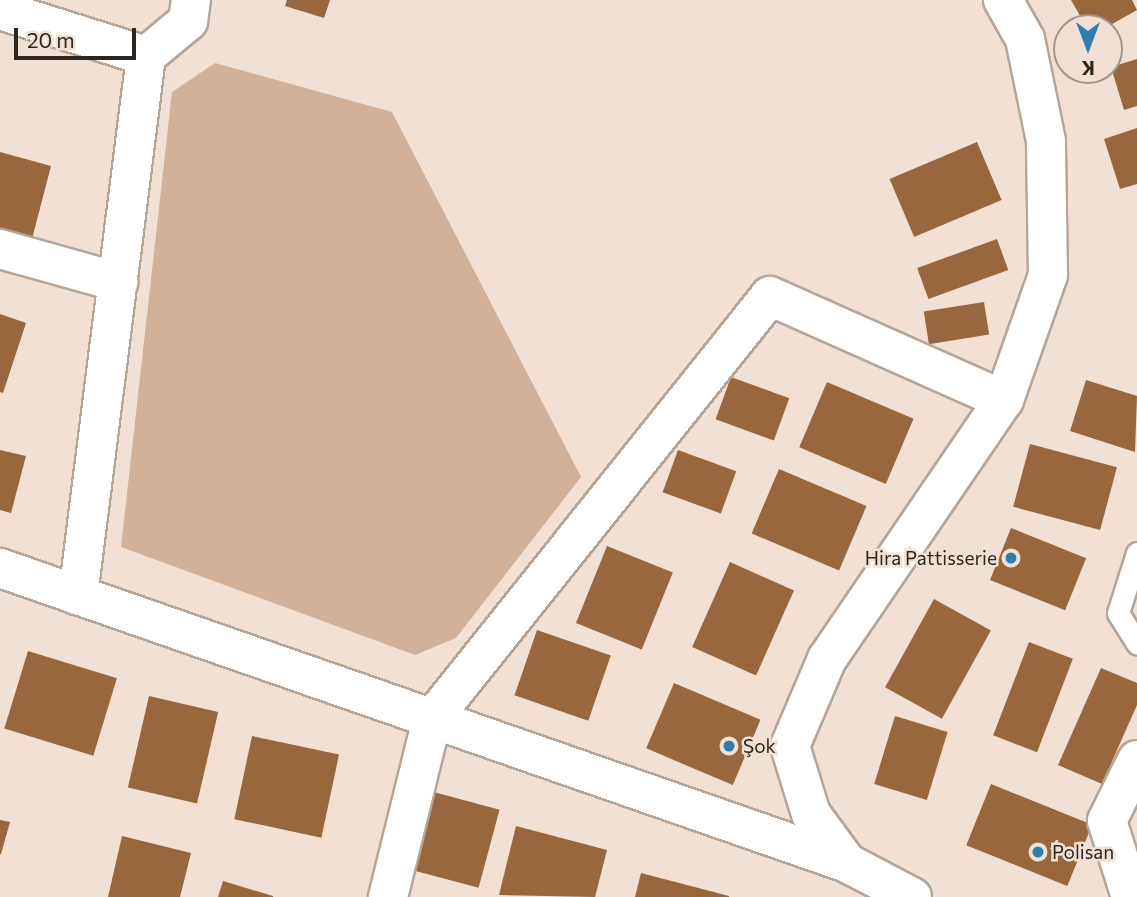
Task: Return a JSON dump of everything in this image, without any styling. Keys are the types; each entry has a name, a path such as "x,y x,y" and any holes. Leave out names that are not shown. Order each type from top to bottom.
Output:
{"street":[{"path":"78,596 146,56 188,21 191,0"},
{"path":"848,863 811,814 790,746 827,659 1004,400 1048,275 1046,141 1025,39 1003,0"},
{"path":"0,10 146,56"},
{"path":"0,250 118,282"},
{"path":"388,897 432,719 770,296 1004,400"},
{"path":"0,568 848,863 912,897"},
{"path":"1131,897 1107,821 1137,760"}],"lane":[{"path":"1137,553 1118,613 1137,644"}],"shaded area":[{"path":"215,63 392,112 581,477 456,638 415,655 121,547 172,92"}],"building":[{"path":"287,0 330,0 324,18 285,6"},
{"path":"1071,0 1132,0 1137,10 1123,18 1123,14 1079,14"},
{"path":"1137,59 1137,106 1124,110 1116,84 1123,84 1123,63"},
{"path":"1137,128 1137,184 1120,189 1104,139"},
{"path":"977,142 1002,200 914,237 890,179"},
{"path":"0,152 51,166 32,239 0,231"},
{"path":"997,239 1008,270 928,299 917,268"},
{"path":"984,302 989,335 929,344 924,312"},
{"path":"0,314 26,323 3,393 0,392"},
{"path":"731,377 789,398 774,440 716,419"},
{"path":"1086,380 1137,396 1135,452 1070,431"},
{"path":"827,382 914,419 886,484 799,447"},
{"path":"1030,444 1117,467 1100,530 1013,507"},
{"path":"0,450 26,456 11,513 0,510"},
{"path":"678,450 736,471 721,513 663,492"},
{"path":"779,469 866,506 839,571 752,533"},
{"path":"1011,528 1086,558 1065,610 990,580"},
{"path":"607,546 673,573 642,650 576,623"},
{"path":"730,562 794,590 756,675 692,647"},
{"path":"934,599 991,631 942,719 885,687"},
{"path":"537,630 611,655 588,721 515,695"},
{"path":"1029,642 1073,659 1037,752 993,735"},
{"path":"28,651 117,678 93,756 4,728"},
{"path":"1101,668 1137,683 1137,705 1102,784 1058,765"},
{"path":"674,683 761,720 733,785 646,748"},
{"path":"149,696 218,712 197,804 128,788"},
{"path":"895,716 948,732 927,800 874,784"},
{"path":"252,736 339,755 321,838 234,819"},
{"path":"991,784 1092,825 1067,886 966,845"},
{"path":"430,791 500,810 479,888 409,869"},
{"path":"0,820 10,822 1,854 0,854"},
{"path":"516,826 607,850 595,897 499,895"},
{"path":"122,836 191,853 180,897 108,897"},
{"path":"641,873 729,896 729,897 635,897"},
{"path":"223,881 273,896 273,897 218,897"}],"place":[{"name":"Hira Pattisserie","path":"1011,558"},
{"name":"Şok","path":"729,746"},
{"name":"Polisan","path":"1038,852"}]}
